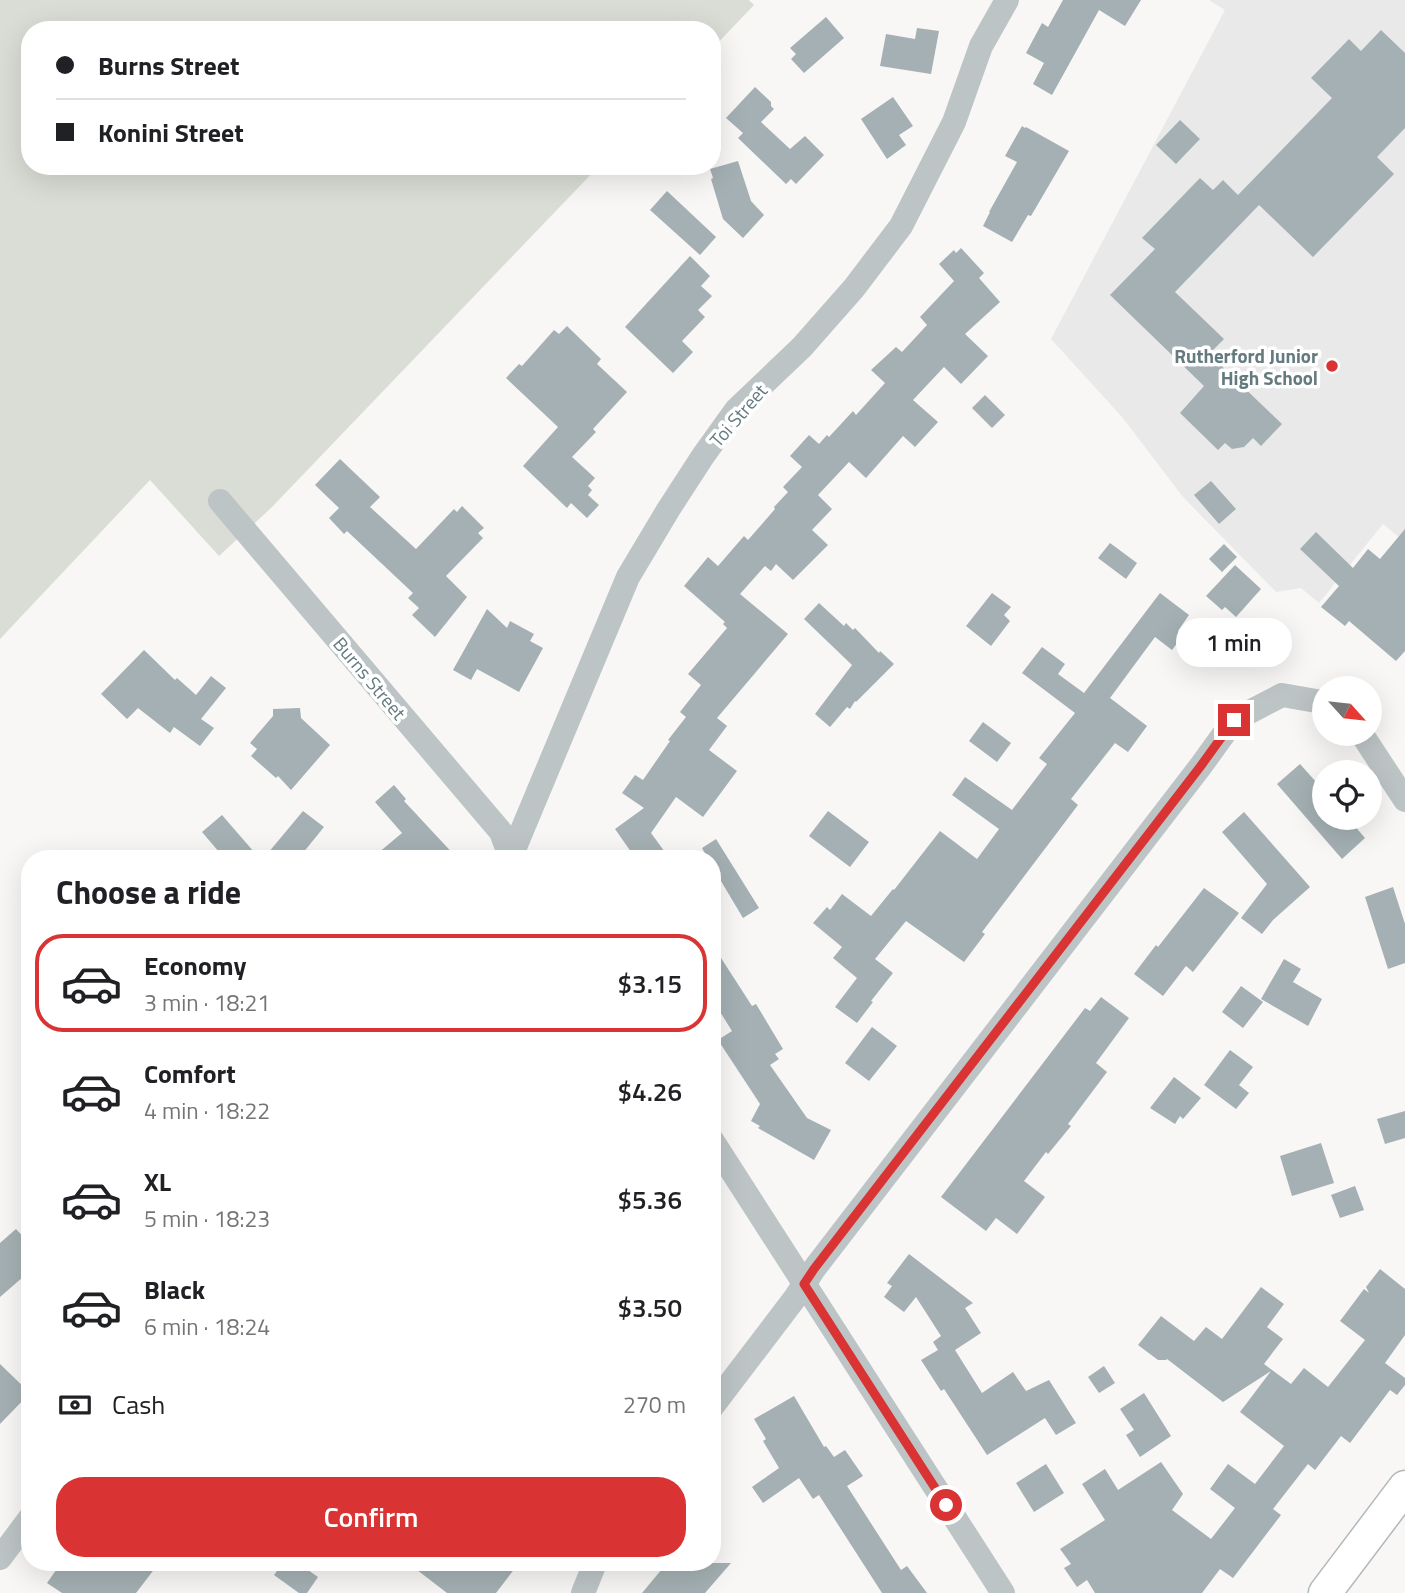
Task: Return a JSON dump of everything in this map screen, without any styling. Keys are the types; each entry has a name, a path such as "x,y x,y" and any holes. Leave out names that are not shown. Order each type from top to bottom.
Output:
{"main road":[{"path":"1325,1593 1405,1487"}],"street":[{"name":"Toi Street","path":"514,850 628,577 682,488 736,410 802,347 855,288 901,226 954,122 981,46 1007,0"},
{"name":"Burns Street","path":"220,501 501,832 507,850"},
{"path":"721,1395 814,1269 1234,720 1282,695 1312,700"},
{"path":"1370,746 1405,800"},
{"path":"721,1154 1003,1593"},
{"path":"0,1558 21,1530"},
{"path":"583,1593 592,1571"}],"shaded area":[{"path":"0,0 749,0 754,5 721,40 721,21 21,21 21,175 590,175 272,507 219,556 150,480 0,639"},
{"name":"Rutherford Junior High School","path":"1209,0 1405,0 1405,542 1383,524 1319,603 1301,588 1276,592 1183,497 1122,417 1051,339 1225,10"}],"building":[{"path":"1063,0 1141,0 1125,26 1099,10 1052,95 1033,84 1044,63 1026,53 1042,23 1048,27"},
{"path":"826,17 844,38 804,73 791,59 796,54 790,48"},
{"path":"917,28 939,31 931,74 880,66 886,34 915,39"},
{"path":"1381,30 1405,53 1405,128 1377,157 1394,174 1313,257 1259,205 1175,292 1224,339 1209,354 1282,424 1261,446 1253,438 1244,447 1232,449 1225,443 1218,450 1180,413 1204,386 1110,295 1155,249 1142,238 1200,178 1213,190 1223,180 1238,195 1332,98 1311,78 1349,39 1361,51"},
{"path":"755,87 771,102 774,109 761,122 790,149 805,136 824,155 796,184 791,179 786,184 738,138 743,133 726,118"},
{"path":"893,97 913,126 899,135 906,145 887,159 861,119"},
{"path":"1180,120 1200,139 1176,164 1156,145"},
{"path":"1022,126 1069,151 1031,216 1028,215 1012,242 983,226 1017,162 1005,156"},
{"path":"738,161 751,201 764,215 743,238 723,219 711,179 712,175 721,175 721,166"},
{"path":"667,191 716,237 700,255 650,210"},
{"path":"961,248 984,273 979,278 1000,302 965,334 988,356 961,384 944,367 913,400 938,422 915,447 903,436 866,478 849,462 818,495 832,509 812,530 828,545 793,580 776,564 771,571 765,566 740,594 788,634 717,718 727,726 709,750 737,771 703,817 676,797 651,833 663,850 630,850 615,829 644,808 622,793 635,775 643,780 686,717 680,712 701,685 688,674 727,628 723,624 725,622 684,586 708,557 718,566 744,536 748,540 775,509 788,492 783,487 802,467 790,456 809,435 819,444 853,411 856,415 885,383 871,370 896,347 902,352 927,325 920,317 954,281 939,264 954,250 956,253"},
{"path":"690,256 710,276 701,286 712,296 698,310 705,317 682,341 693,352 673,373 625,327"},
{"path":"567,326 601,359 597,364 627,392 593,429 596,432 572,457 595,478 588,486 592,490 588,495 599,505 587,518 571,503 567,508 523,466 558,427 506,378 519,364 522,366 554,330 559,334"},
{"path":"985,395 1005,415 992,428 972,408"},
{"path":"340,459 380,497 370,507 416,549 454,509 457,512 462,506 484,528 478,533 483,538 446,576 467,597 435,637 412,615 419,608 408,598 413,593 347,531 344,534 329,518 339,508 315,485"},
{"path":"1211,481 1236,509 1219,524 1194,495"},
{"path":"1405,529 1405,651 1396,661 1349,621 1345,626 1321,607 1339,586 1300,549 1316,532 1353,568 1368,549 1380,559"},
{"path":"1110,543 1137,563 1126,579 1098,558"},
{"path":"1224,544 1237,557 1222,572 1209,559"},
{"path":"1235,565 1261,589 1236,617 1225,607 1222,610 1206,596"},
{"path":"992,593 1011,607 1004,615 1010,621 991,646 966,626"},
{"path":"1160,593 1189,615 1178,631 1184,634 1172,650 1155,637 1110,698 1147,726 1128,752 1115,743 1071,799 1078,805 982,932 985,934 964,962 906,921 875,959 893,973 857,1023 835,1007 857,978 833,958 842,947 813,923 827,907 830,910 842,894 871,916 940,831 977,859 999,829 952,795 965,777 1012,810 1047,764 1039,758 1075,713 1022,673 1042,647 1065,664 1058,674 1084,693"},
{"path":"819,603 844,626 846,623 853,630 855,628 894,664 850,709 847,707 830,727 815,714 852,665 804,619"},
{"path":"487,609 507,628 510,621 534,634 530,641 543,648 519,692 477,669 471,680 453,670"},
{"path":"144,650 175,680 177,678 196,695 211,676 226,688 201,719 214,728 200,746 174,727 170,733 138,708 127,719 101,694"},
{"path":"300,708 301,718 330,745 291,790 278,776 276,778 251,756 257,749 250,743 273,716 273,709"},
{"path":"983,722 1011,743 997,762 969,741"},
{"path":"1300,764 1312,777 1312,824 1277,784"},
{"path":"394,785 406,799 404,801 450,850 382,850 402,833 375,802"},
{"path":"303,811 324,827 305,850 270,850"},
{"path":"828,811 869,842 850,867 809,836"},
{"path":"1244,812 1310,887 1273,920 1262,934 1241,918 1267,884 1222,832"},
{"path":"222,815 252,850 217,850 202,832"},
{"path":"1317,830 1358,830 1365,838 1342,859"},
{"path":"716,839 759,908 743,918 721,881 721,850 702,848"},
{"path":"1393,887 1405,924 1405,963 1388,969 1365,897"},
{"path":"1204,888 1239,913 1193,972 1186,966 1163,996 1134,974"},
{"path":"721,958 752,1006 756,1004 783,1049 775,1054 779,1059 770,1065 807,1118 831,1130 814,1160 758,1128 760,1126 751,1121 760,1104 721,1045 721,1038 732,1031 721,1013"},
{"path":"1284,959 1301,969 1293,982 1322,999 1308,1026 1261,999"},
{"path":"1241,986 1263,1002 1243,1028 1222,1012"},
{"path":"1101,997 1129,1018 1096,1063 1107,1072 1068,1124 1071,1126 1048,1154 1046,1152 1024,1181 1045,1197 1017,1234 996,1218 986,1231 941,1197 1085,1008 1090,1011"},
{"path":"872,1027 897,1046 869,1081 845,1063"},
{"path":"1230,1050 1253,1067 1239,1085 1249,1093 1236,1109 1204,1085"},
{"path":"1174,1077 1201,1098 1183,1119 1180,1116 1175,1124 1150,1108"},
{"path":"1405,1111 1405,1138 1385,1144 1377,1119"},
{"path":"1321,1143 1334,1183 1292,1196 1280,1156"},
{"path":"1355,1186 1364,1210 1340,1218 1331,1195"},
{"path":"16,1229 21,1234 21,1279 0,1297 0,1243"},
{"path":"909,1254 973,1303 965,1308 981,1333 955,1350 982,1393 1013,1372 1026,1391 1049,1380 1076,1423 1056,1435 1045,1418 987,1455 944,1389 941,1391 921,1360 938,1350 933,1342 941,1336 916,1297 904,1312 884,1297 892,1286 887,1283"},
{"path":"1380,1269 1405,1289 1405,1335 1385,1363 1405,1378 1405,1385 1397,1395 1390,1390 1350,1443 1341,1436 1315,1470 1308,1464 1273,1509 1281,1515 1233,1578 1220,1569 1202,1593 1095,1593 1087,1580 1077,1587 1064,1568 1071,1564 1060,1549 1105,1520 1082,1484 1105,1469 1118,1490 1161,1462 1183,1494 1172,1510 1211,1539 1235,1508 1210,1489 1228,1464 1255,1484 1284,1446 1240,1412 1271,1371 1223,1402 1167,1359 1158,1360 1138,1345 1161,1316 1194,1341 1206,1327 1222,1339 1261,1287 1284,1304 1267,1327 1283,1339 1264,1364 1291,1384 1304,1368 1328,1387 1365,1340 1340,1321 1364,1289 1369,1293 1366,1287"},
{"path":"0,1364 21,1384 21,1402 0,1424"},
{"path":"1104,1366 1115,1383 1099,1393 1088,1377"},
{"path":"1144,1393 1171,1436 1140,1457 1126,1435 1134,1430 1120,1409"},
{"path":"794,1396 824,1447 826,1446 834,1457 845,1450 863,1476 847,1486 901,1570 907,1566 927,1593 882,1593 819,1495 813,1499 799,1478 763,1503 752,1487 779,1468 754,1419"},
{"path":"1046,1464 1064,1493 1034,1512 1016,1483"},
{"path":"721,1563 731,1563 705,1593 642,1593 660,1571 721,1571"},
{"path":"55,1571 153,1571 136,1593 62,1593 47,1583"},
{"path":"277,1571 309,1571 318,1577 307,1593 299,1593 274,1575"},
{"path":"418,1571 513,1571 496,1593 447,1593"}],"place":[{"name":"Rutherford Junior High School","path":"1332,366"}],"route":[{"path":"946,1505 804,1284 1234,720"}]}
